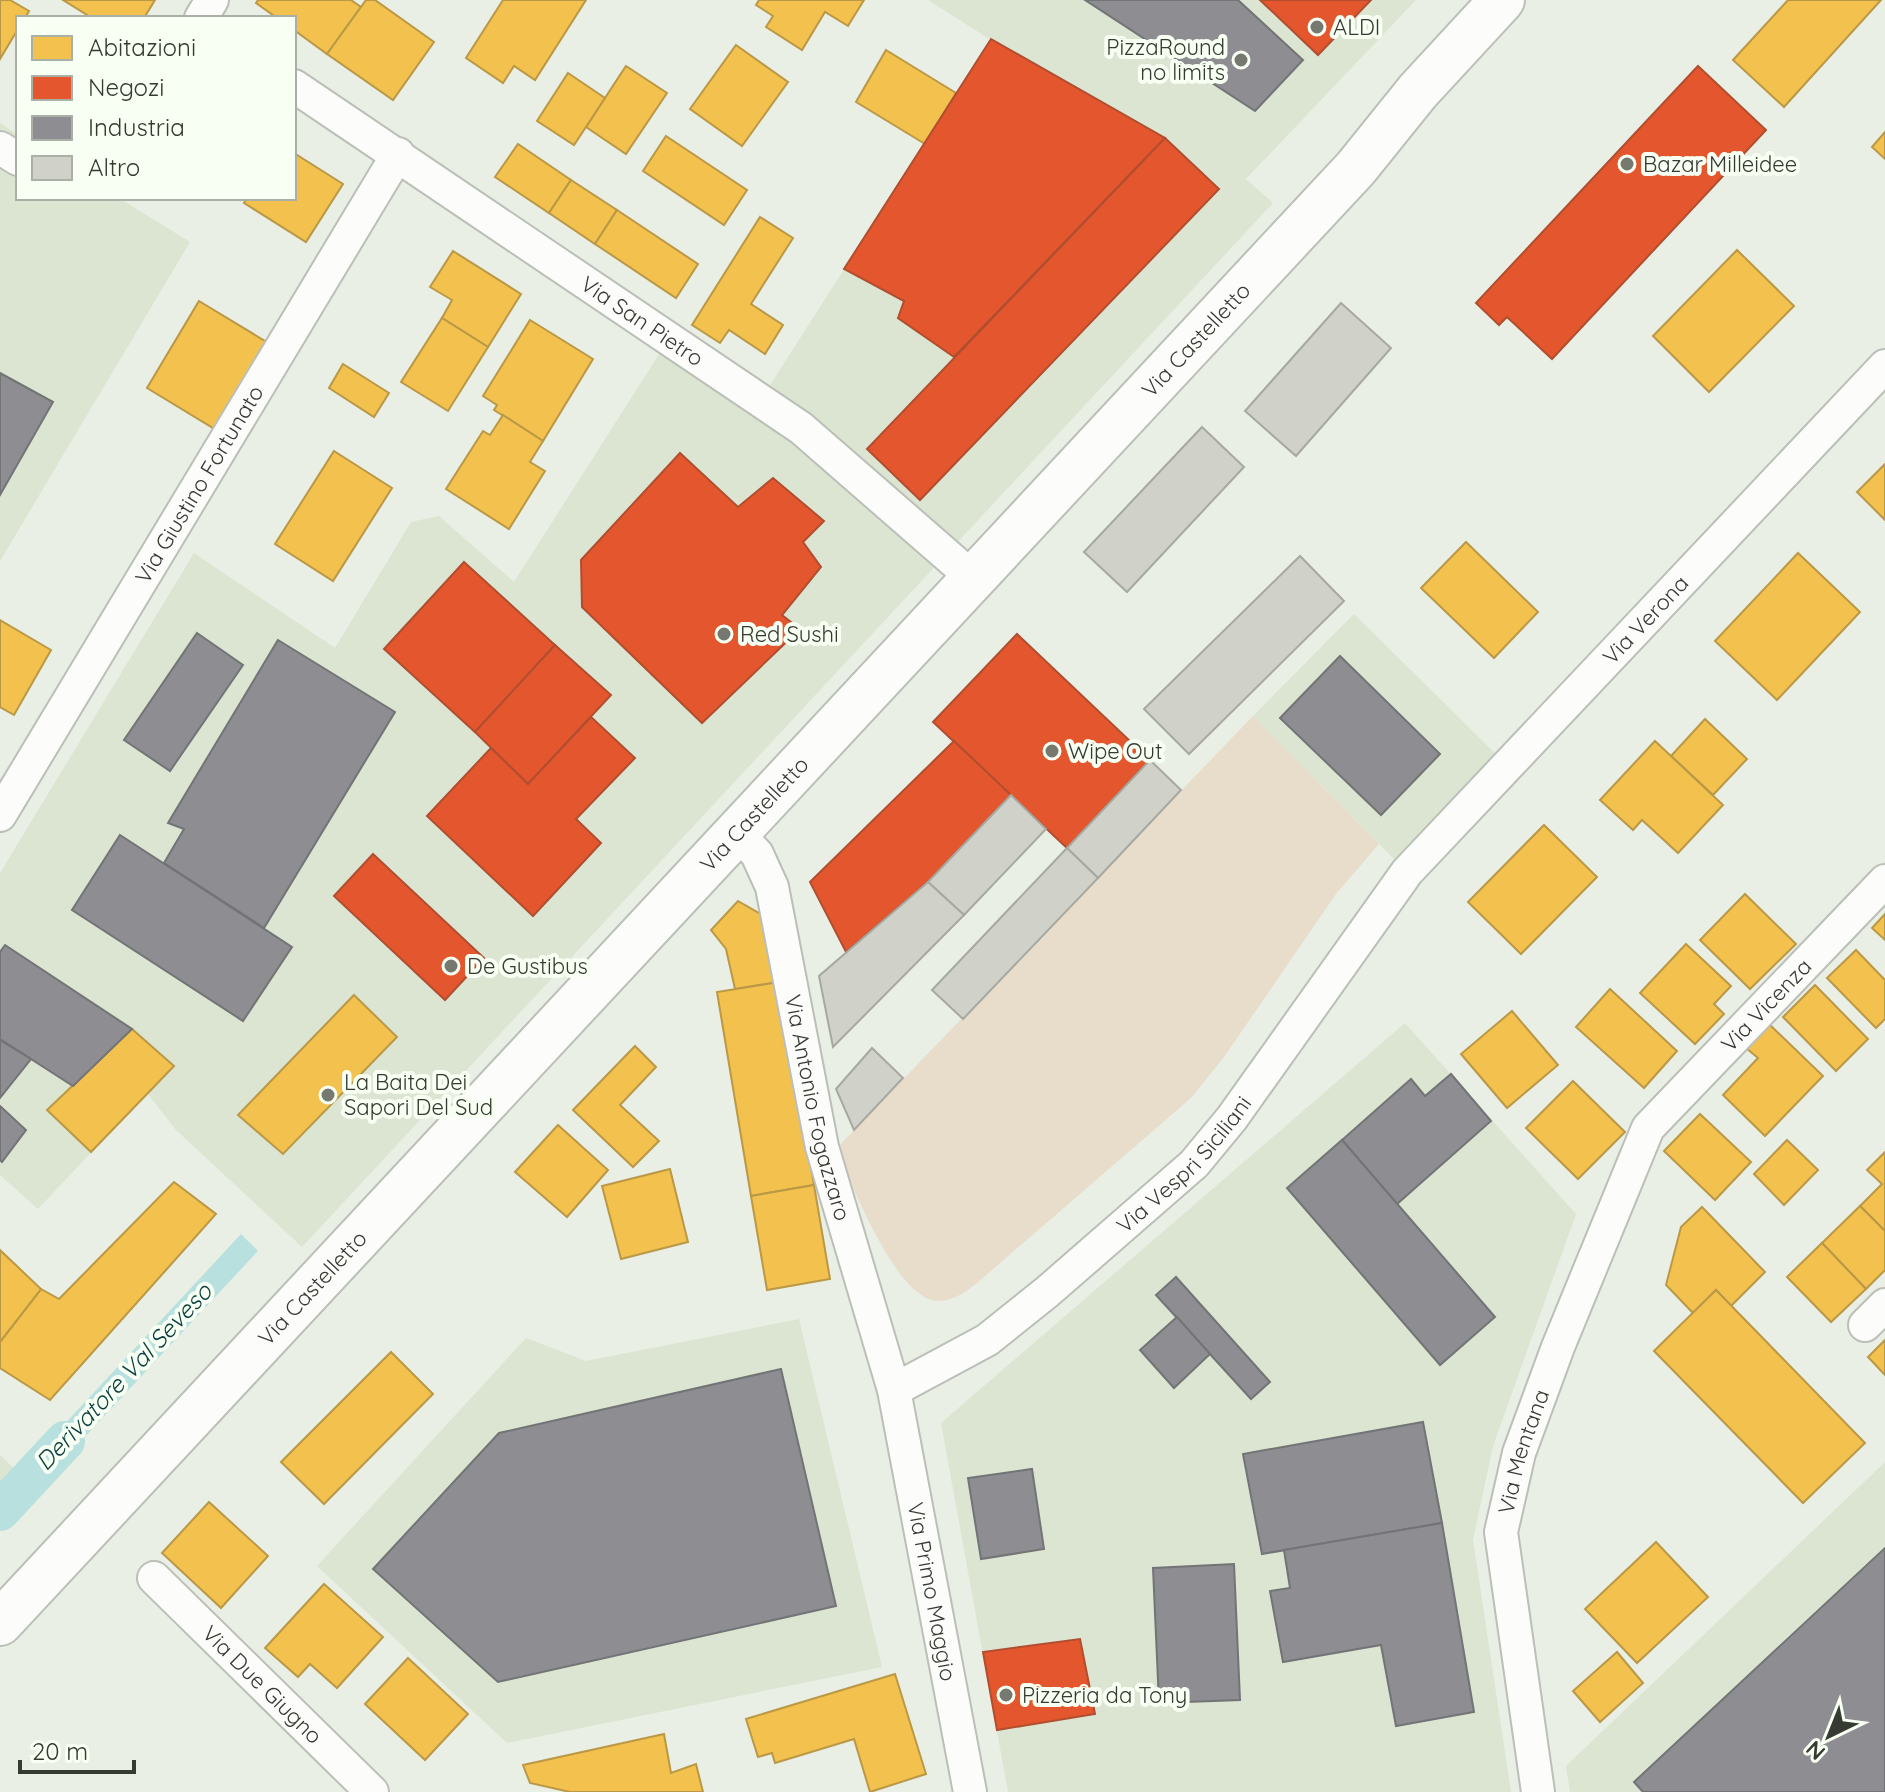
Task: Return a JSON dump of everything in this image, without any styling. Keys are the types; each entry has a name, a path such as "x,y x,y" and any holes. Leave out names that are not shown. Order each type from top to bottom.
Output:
{"main road":[{"name":"Via Castelletto","path":"0,1623 1345,179 1428,80 1502,0"}],"street":[{"name":"Via San Pietro","path":"296,87 801,428 972,577"},
{"name":"Via Giustino Fortunato","path":"0,815 398,154"},
{"name":"Via Verona","path":"1407,872 1885,366"},
{"name":"Via Antonio Fogazzaro","path":"736,832 757,854 768,874 822,1147 894,1390"},
{"name":"Via Vespri Siciliani","path":"894,1390 987,1340 1194,1164 1232,1118 1407,872"},
{"name":"Via Vicenza","path":"1648,1128 1885,881"},
{"name":"Via Mentana","path":"1538,1792 1501,1532 1519,1453 1558,1347 1648,1128"},
{"name":"Via Primo Maggio","path":"894,1390 970,1792"},
{"name":"Via Due Giugno","path":"154,1578 372,1792"}],"shaded area":[{"path":"928,0 1416,0 1246,179 1273,203 302,1247 176,1130 147,1093 38,1209 0,1175 0,873 194,553 335,648 411,522 439,516 514,582 663,348 752,413 991,40"},
{"path":"0,123 16,134 16,200 122,200 190,242 0,561"},
{"path":"1354,614 1501,759 1400,865 1253,716"},
{"path":"1253,716 1379,844 1336,894 1224,1057 1191,1098 977,1283 956,1297 938,1301 917,1292 903,1277 875,1234 836,1149"},
{"path":"1405,1023 1576,1214 1493,1446 1473,1540 1511,1792 1008,1792 941,1423"},
{"path":"799,1319 882,1667 507,1743 317,1566 526,1338 586,1361"},
{"path":"0,1455 30,1484 12,1504 4,1497 0,1501"},
{"path":"1885,1462 1885,1792 1570,1792 1566,1766"}],"water":[{"path":"241,1234 258,1251 40,1485 30,1484 24,1477 50,1447 47,1443"}],"building: Abitazioni":[{"path":"0,0 10,0 29,11 26,16 16,16 16,32 0,59"},
{"path":"63,0 155,0 145,16 89,16"},
{"path":"258,0 351,0 361,7 327,54 296,31 296,16 274,16 256,3"},
{"path":"366,0 375,0 434,42 393,100 327,54"},
{"path":"503,0 586,0 535,80 514,66 503,83 466,58"},
{"path":"759,0 864,0 848,26 825,12 802,50 766,27 773,16 756,5"},
{"path":"1788,0 1881,0 1784,107 1733,60"},
{"path":"736,45 788,82 742,146 690,109"},
{"path":"886,50 956,93 925,144 856,102"},
{"path":"626,66 667,93 626,154 586,127"},
{"path":"568,73 605,98 574,145 537,121"},
{"path":"1885,132 1885,159 1872,147"},
{"path":"666,136 747,190 724,225 643,171"},
{"path":"518,144 571,180 549,213 495,177"},
{"path":"296,154 343,184 306,242 244,203 246,200 296,200"},
{"path":"571,180 617,210 595,244 549,213"},
{"path":"617,210 698,264 676,298 595,244"},
{"path":"760,217 793,238 751,304 783,325 765,354 729,330 720,343 692,325"},
{"path":"1737,250 1794,306 1709,392 1653,336"},
{"path":"453,251 521,294 488,347 442,318 452,300 430,287"},
{"path":"199,301 270,344 218,431 147,388"},
{"path":"442,318 488,347 448,411 401,382"},
{"path":"530,320 593,359 543,441 494,410 497,405 483,396"},
{"path":"343,364 389,393 374,417 329,388"},
{"path":"503,415 543,441 530,462 545,471 509,529 446,489 483,431 490,435"},
{"path":"334,451 392,488 333,581 275,544"},
{"path":"1885,464 1885,520 1857,492"},
{"path":"1466,542 1538,612 1494,658 1421,588"},
{"path":"1798,553 1860,612 1777,700 1715,641"},
{"path":"0,620 51,650 14,715 0,707"},
{"path":"1705,719 1747,759 1713,795 1671,756"},
{"path":"1655,741 1723,805 1678,853 1642,820 1633,830 1600,800"},
{"path":"1544,825 1597,877 1521,954 1468,902"},
{"path":"1745,894 1796,944 1750,989 1700,940"},
{"path":"738,901 764,916 779,982 735,989 726,949 711,930"},
{"path":"1885,914 1885,940 1872,928"},
{"path":"1686,944 1731,986 1714,1004 1724,1014 1695,1044 1640,993"},
{"path":"1856,950 1885,980 1885,1019 1876,1028 1827,978"},
{"path":"779,982 814,1185 751,1196 717,992"},
{"path":"1815,985 1868,1039 1836,1071 1783,1017"},
{"path":"1610,989 1677,1051 1644,1088 1576,1027"},
{"path":"354,995 397,1037 283,1154 238,1115"},
{"path":"1512,1011 1558,1065 1507,1108 1461,1054"},
{"path":"1769,1024 1823,1076 1765,1136 1723,1095 1758,1058 1746,1048"},
{"path":"132,1029 174,1066 91,1152 47,1110"},
{"path":"635,1046 656,1067 620,1105 659,1141 633,1167 573,1110"},
{"path":"1573,1081 1625,1132 1578,1179 1526,1128"},
{"path":"1700,1114 1751,1162 1715,1200 1664,1151"},
{"path":"558,1125 608,1170 567,1217 515,1172"},
{"path":"1787,1140 1818,1170 1784,1205 1754,1174"},
{"path":"1885,1152 1885,1231 1860,1206 1882,1184 1867,1170"},
{"path":"670,1169 688,1242 621,1259 602,1186"},
{"path":"174,1182 216,1214 50,1400 0,1368 0,1342 41,1289 59,1299"},
{"path":"814,1185 830,1279 767,1290 751,1196"},
{"path":"1860,1206 1885,1231 1885,1270 1866,1289 1822,1243"},
{"path":"1702,1207 1765,1272 1731,1306 1716,1290 1693,1313 1666,1285 1681,1227"},
{"path":"1822,1243 1866,1289 1831,1322 1787,1277"},
{"path":"0,1250 41,1289 0,1342"},
{"path":"1716,1290 1865,1443 1803,1503 1654,1351"},
{"path":"1885,1340 1885,1375 1868,1357"},
{"path":"391,1352 433,1394 324,1504 281,1462"},
{"path":"209,1502 268,1556 221,1608 162,1553"},
{"path":"1656,1542 1708,1597 1637,1663 1585,1609"},
{"path":"324,1584 383,1637 337,1688 310,1664 298,1677 265,1648"},
{"path":"1617,1652 1643,1683 1600,1722 1573,1691"},
{"path":"408,1658 468,1714 425,1760 365,1704"},
{"path":"895,1674 926,1774 870,1792 854,1739 775,1763 772,1753 758,1757 746,1719"},
{"path":"664,1734 671,1773 696,1764 703,1792 570,1792 530,1783 523,1765"}],"building: Negozi":[{"name":"ALDI","path":"1260,0 1371,0 1318,55"},
{"path":"991,39 1165,138 954,357 898,318 904,301 844,269"},
{"path":"1698,66 1766,130 1552,359 1507,317 1499,325 1476,303"},
{"path":"1165,138 1219,189 920,500 867,449"},
{"path":"680,453 738,507 773,478 824,521 803,542 821,567 782,615 800,629 702,723 582,607 581,560"},
{"path":"464,562 555,645 475,732 384,649"},
{"name":"Wipe Out","path":"1017,634 1150,760 1067,848 933,722"},
{"path":"555,645 611,695 528,784 475,732"},
{"path":"591,717 635,758 576,819 601,843 533,916 427,816 491,748 528,784"},
{"path":"954,741 1011,795 928,882 846,952 810,882"},
{"path":"373,854 484,958 445,1000 334,896"},
{"path":"1080,1639 1095,1714 997,1730 983,1652"}],"building: Industria":[{"path":"1085,0 1238,0 1303,60 1255,111"},
{"path":"0,373 53,402 0,495"},
{"path":"197,633 243,665 170,771 124,740"},
{"path":"278,640 395,712 264,928 164,863 184,829 168,823"},
{"path":"1340,656 1440,754 1381,815 1280,718"},
{"path":"120,835 292,947 243,1021 72,910"},
{"path":"5,945 132,1029 73,1086 0,1039 0,952"},
{"path":"0,1040 31,1059 0,1098"},
{"path":"1451,1074 1491,1121 1397,1204 1342,1140 1411,1079 1425,1096"},
{"path":"0,1106 26,1130 2,1162 0,1160"},
{"path":"1342,1140 1495,1317 1440,1365 1287,1188"},
{"path":"1176,1277 1270,1382 1251,1399 1156,1295"},
{"path":"1177,1317 1210,1354 1174,1388 1140,1350"},
{"path":"781,1369 836,1606 498,1682 373,1569 499,1433"},
{"path":"1423,1422 1442,1523 1262,1554 1243,1454"},
{"path":"1032,1469 1044,1549 981,1559 968,1478"},
{"path":"1442,1523 1474,1712 1396,1726 1381,1645 1283,1662 1270,1591 1290,1588 1284,1550"},
{"path":"1885,1548 1885,1792 1643,1792 1634,1782"},
{"path":"1234,1564 1240,1700 1159,1703 1153,1568"}],"building: Altro":[{"path":"1341,303 1391,348 1296,456 1245,411"},
{"path":"1202,427 1244,467 1127,592 1084,552"},
{"path":"1300,556 1344,601 1189,754 1144,709"},
{"path":"1150,760 1181,790 1098,878 1067,848"},
{"path":"1011,795 1046,829 964,915 928,882"},
{"path":"1067,848 1098,878 963,1019 932,990"},
{"path":"928,882 964,915 833,1047 819,976"},
{"path":"872,1048 903,1078 854,1130 836,1089"}],"waterway":[{"name":"Derivatore Val Seveso","path":"0,1511 65,1441"}],"place":[{"name":"ALDI","path":"1317,27"},
{"name":"PizzaRound no limits","path":"1241,60"},
{"name":"Bazar Milleidee","path":"1627,164"},
{"name":"Red Sushi","path":"724,634"},
{"name":"Wipe Out","path":"1052,751"},
{"name":"De Gustibus","path":"451,966"},
{"name":"La Baita Dei Sapori Del Sud","path":"328,1095"},
{"name":"Pizzeria da Tony","path":"1006,1695"}]}
